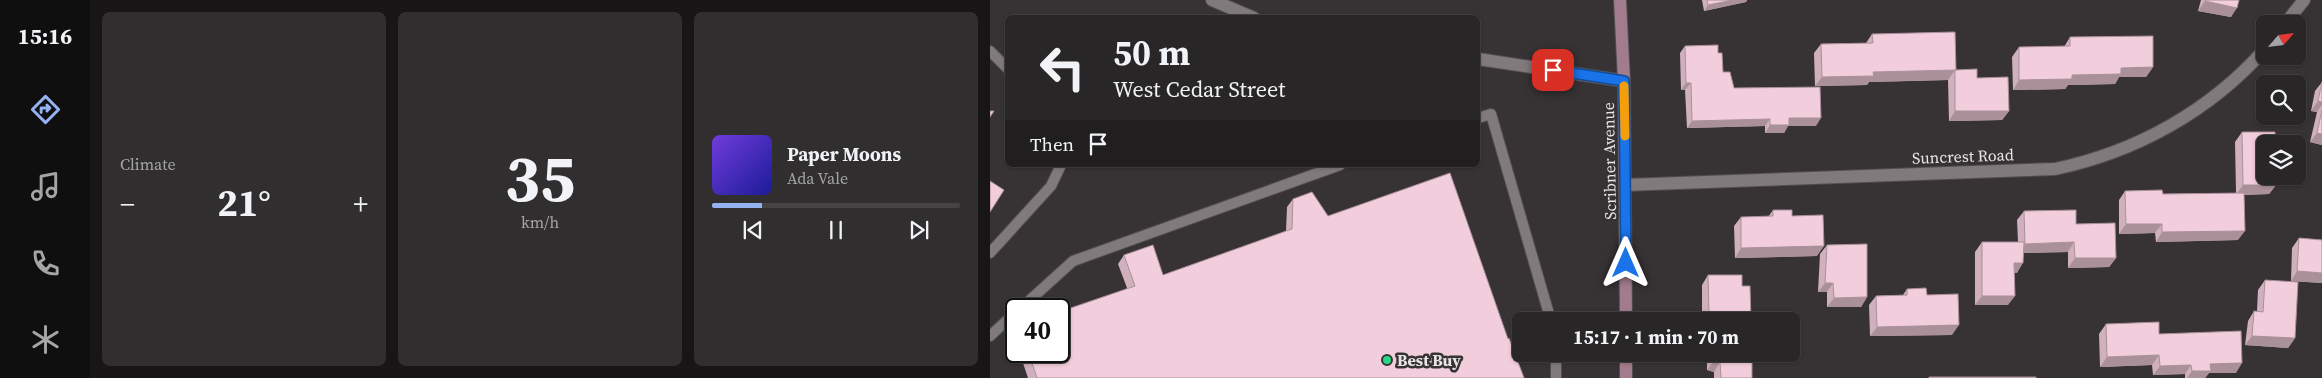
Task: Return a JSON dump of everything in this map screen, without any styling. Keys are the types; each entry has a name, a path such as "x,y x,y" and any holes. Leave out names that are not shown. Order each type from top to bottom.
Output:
{"street":[{"path":"1212,0 1247,15"},
{"name":"Scribner Avenue","path":"1620,0 1624,81 1626,312"},
{"path":"2292,15 2304,0"},
{"path":"1480,59 1624,81"},
{"name":"Suncrest Road","path":"1626,185 2055,169 2080,164 2132,146 2183,117 2218,94 2256,59"},
{"path":"1626,362 1626,378"}],"lane":[{"path":"990,51 1005,65"},
{"path":"1480,117 1491,114 1548,312"},
{"path":"990,253 1051,186 1060,167"},
{"path":"1032,298 1073,261 1334,167"},
{"path":"990,336 1005,322"},
{"path":"1556,362 1556,378"}],"building":[{"path":"1707,0 1733,0 1708,5"},
{"path":"2205,0 2239,0 2237,8"},
{"path":"1955,32 1956,70 1873,72 1874,76 1822,77 1821,44 1873,43 1872,34"},
{"path":"2153,36 2153,67 2121,68 2121,74 2072,75 2072,79 2019,80 2019,47 2070,46 2070,37"},
{"path":"1718,45 1718,53 1722,53 1723,72 1730,72 1734,88 1820,87 1821,118 1789,118 1789,125 1770,125 1770,119 1692,121 1691,83 1686,83 1685,46"},
{"path":"1977,69 1977,78 2008,77 2009,111 1955,111 1955,70"},
{"path":"2322,82 2322,102 2318,101"},
{"path":"2322,110 2322,134 2317,133"},
{"path":"2242,132 2275,132 2275,135 2256,135 2256,185 2243,185"},
{"path":"1450,173 1512,346 1512,362 1518,362 1524,378 1037,378 1032,363 1070,363 1070,308 1135,286 1124,255 1153,245 1163,275 1292,229 1293,199 1312,192 1328,216"},
{"path":"990,181 1004,190 990,212"},
{"path":"2162,190 2163,194 2244,193 2245,231 2162,232 2162,224 2126,224 2125,191"},
{"path":"1773,210 1792,210 1792,216 1823,215 1824,246 1741,248 1741,217 1773,216"},
{"path":"2076,210 2076,224 2115,223 2116,258 2075,258 2074,242 2025,244 2024,211"},
{"path":"2299,238 2322,240 2322,273 2297,271"},
{"path":"1982,242 2024,242 2023,263 2014,263 2015,296 1982,296"},
{"path":"1867,244 1867,297 1834,298 1833,283 1825,283 1827,245"},
{"path":"1708,275 1742,275 1742,286 1750,286 1751,312 1709,312"},
{"path":"2265,280 2298,282 2295,338 2252,336 2254,311 2263,312"},
{"path":"1926,288 1927,295 1958,294 1959,325 1877,327 1876,296 1907,295 1907,289"},
{"path":"2159,322 2159,334 2241,331 2242,363 2210,364 2211,371 2192,371 2191,365 2160,366 2159,355 2107,357 2106,324"},
{"path":"1720,362 1752,362 1752,378 1721,378"},
{"path":"2036,377 2036,378 1929,378"}],"slow traffic":[{"path":"1624,86 1625,136"}],"place":[{"name":"Best Buy","path":"1387,360"}],"route":[{"path":"1553,70 1624,81 1626,263"}]}
